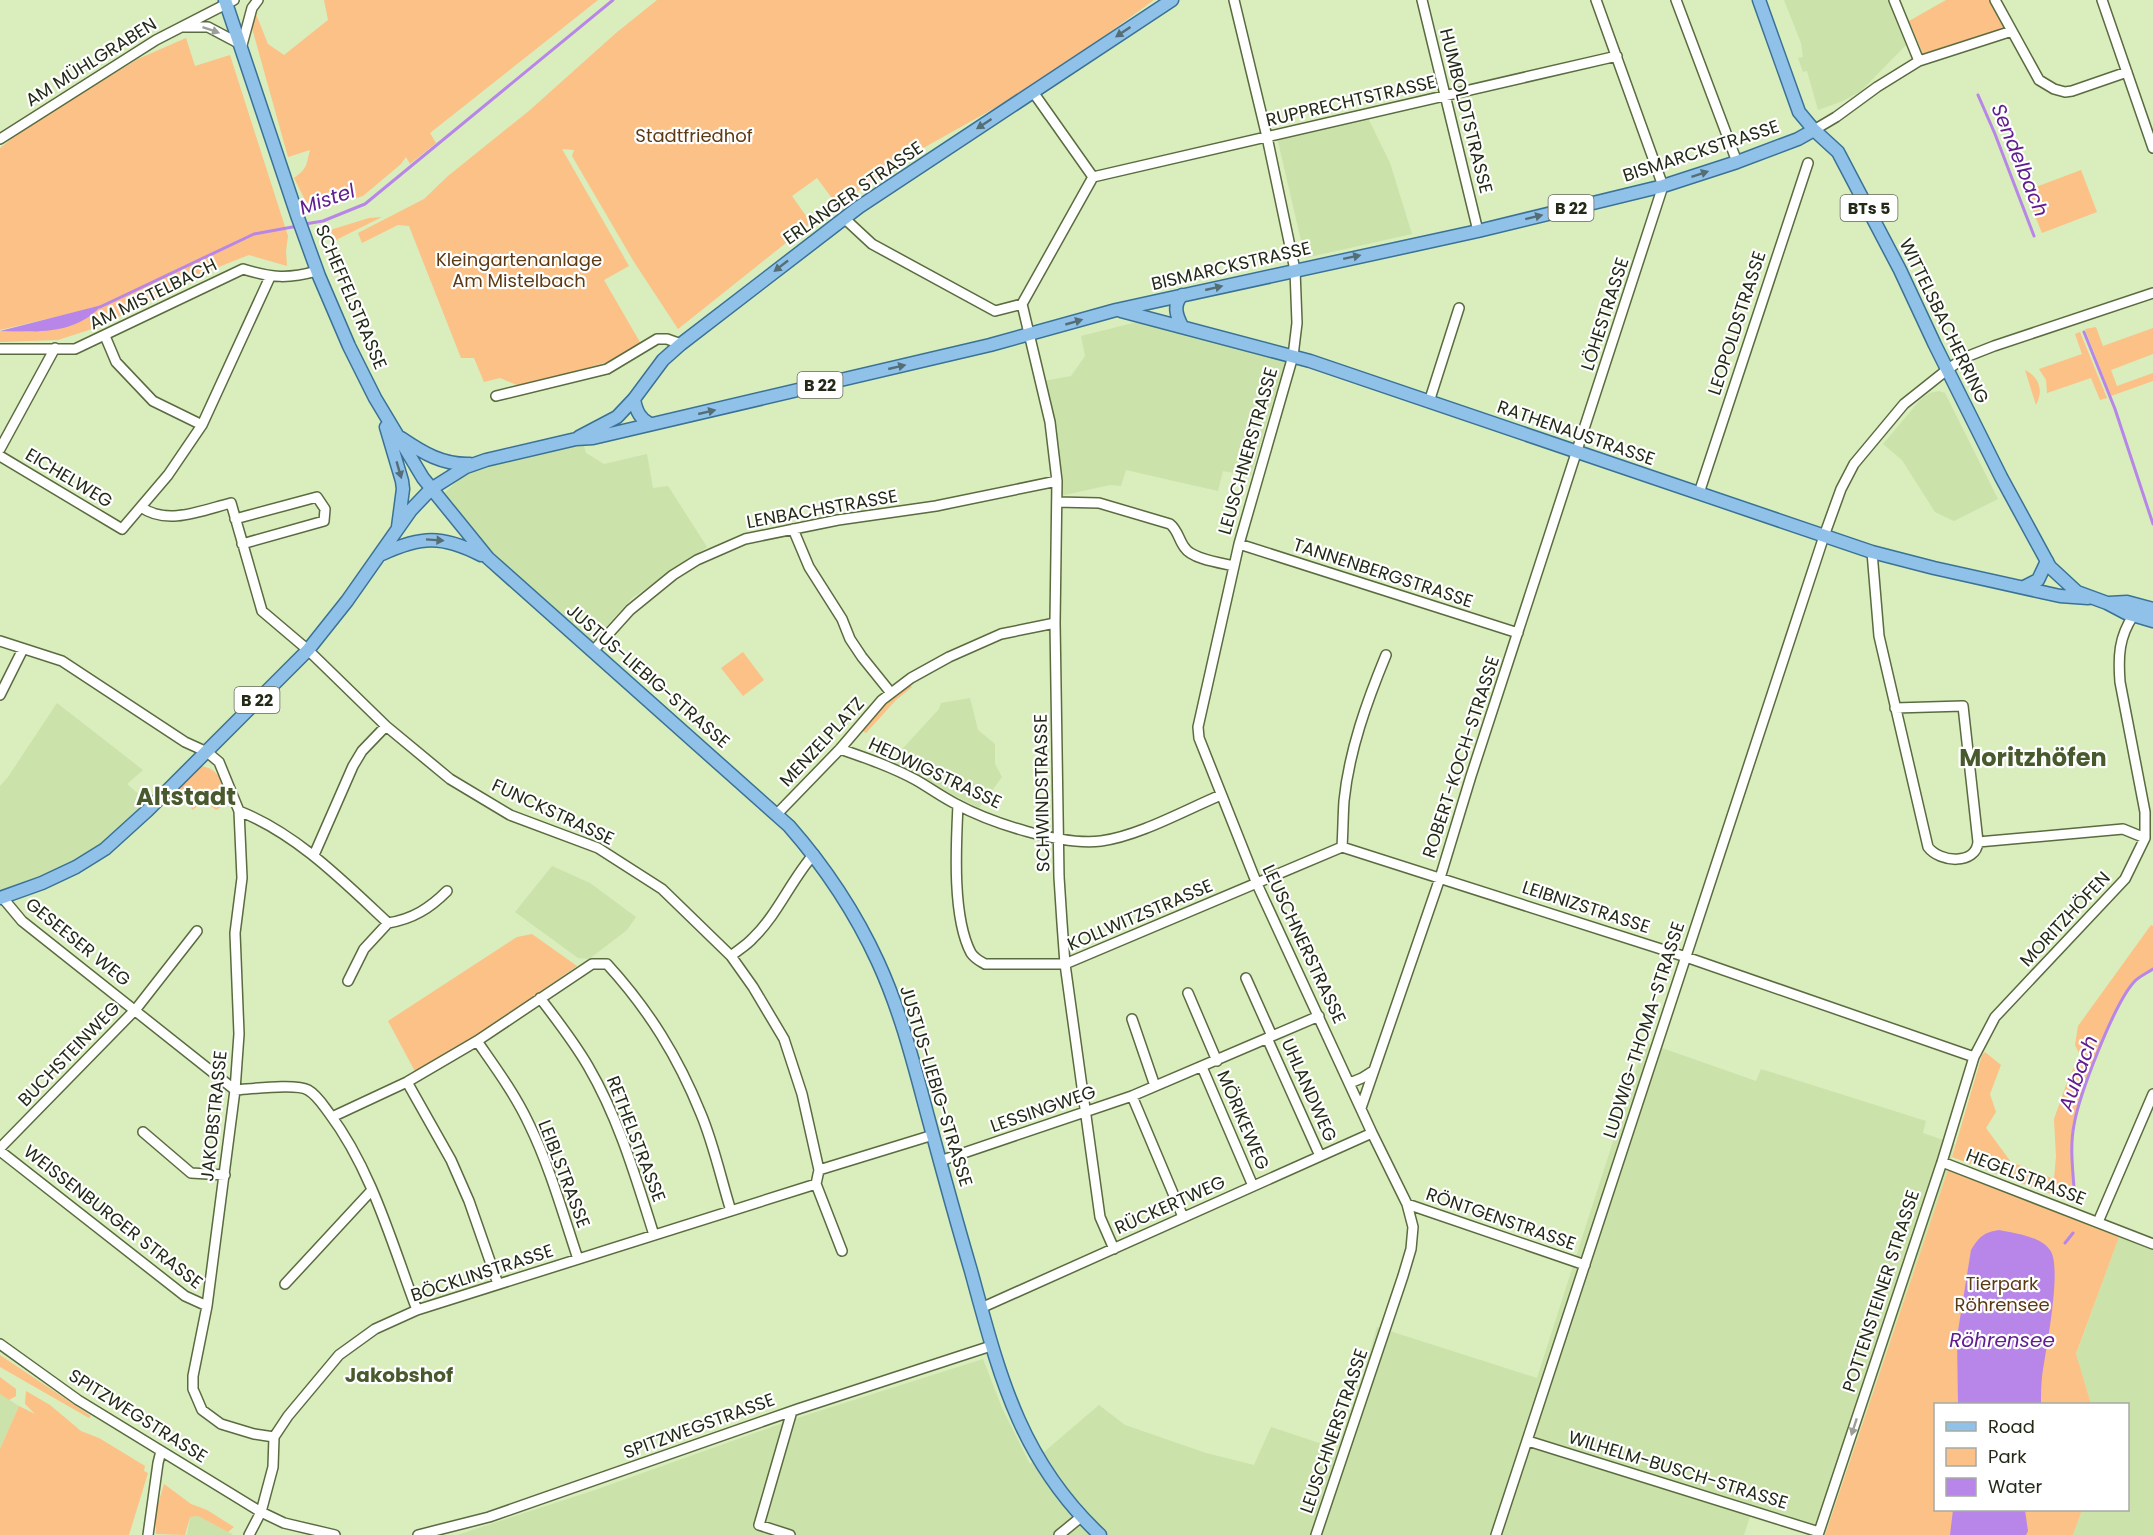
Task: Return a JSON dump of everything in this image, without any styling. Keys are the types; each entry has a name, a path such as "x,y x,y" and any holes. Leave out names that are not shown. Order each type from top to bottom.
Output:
{"main road":[{"name":"ERLANGER STRASSE","path":"576,439 611,421 634,399 663,360 681,344 844,218 1172,0"},
{"name":"WITTELSBACHERRING","path":"1759,0 1799,112 1814,130 1838,152 1870,209 2001,477 2047,561 2055,573 2071,588 2088,598 2107,603 2133,616 2153,621"},
{"name":"SCHEFFELSTRASSE","path":"229,1 309,250 349,346 383,414 431,489 488,558"},
{"name":"BISMARCKSTRASSE","path":"650,424 1031,334 1116,310 1478,231 1664,186 1737,162 1798,139 1814,130"},
{"path":"1182,295 1176,304 1176,311 1182,326"},
{"name":"RATHENAUSTRASSE","path":"1116,310 1293,356 1872,552 2060,596 2088,598"},
{"path":"634,399 638,412 645,422 650,424"},
{"path":"383,414 402,480 403,489 397,530"},
{"name":"B 22","path":"1,898 62,875 105,849 207,752 308,650 381,555 411,510 431,489 474,464 650,424"},
{"path":"395,434 421,452 437,459 474,464"},
{"path":"381,555 403,544 434,538 467,548 488,558"},
{"name":"JUSTUS-LIEBIG-STRASSE","path":"488,558 777,814 814,854 840,891 878,962 907,1039 991,1346 1011,1406 1036,1457 1058,1491 1100,1535"},
{"path":"2024,587 2038,580 2043,574 2047,561"},
{"name":"WITTELSBACHERRING","path":"2107,603 2127,602 2153,609"}],"street":[{"path":"178,28 208,27 242,45 252,8 258,0"},
{"name":"LEUSCHNERSTRASSE","path":"1234,0 1268,138 1295,270 1297,323 1293,356 1239,544 1198,727 1199,738 1257,884 1407,1204 1413,1227 1411,1250 1316,1535"},
{"name":"HUMBOLDTSTRASSE","path":"1422,0 1478,231"},
{"path":"1596,0 1664,186"},
{"path":"1676,0 1737,162"},
{"path":"1894,0 1919,61"},
{"path":"1995,0 2036,75 2044,84 2065,92 2127,72"},
{"path":"2102,0 2153,148"},
{"name":"AM MÜHLGRABEN","path":"0,138 133,54 229,1"},
{"path":"1814,130 1919,61 2012,31"},
{"name":"RUPPRECHTSTRASSE","path":"1093,177 1617,56"},
{"path":"1031,334 1022,304 1093,177 1033,92"},
{"name":"LEOPOLDSTRASSE","path":"1699,493 1808,163"},
{"name":"LÖHESTRASSE","path":"1577,453 1664,186"},
{"path":"844,218 872,244 995,311 1022,304"},
{"name":"AM MISTELBACH","path":"0,349 75,349 243,269 270,277 301,275 317,271"},
{"path":"242,544 324,521 325,509 317,497 235,519 231,503 179,516 154,515 141,507 168,475 202,425 270,277"},
{"name":"LUDWIG-THOMA-STRASSE","path":"1496,1535 1824,536 1841,489 1854,464 1904,404 1966,357 2153,293"},
{"path":"1430,402 1459,308"},
{"name":"SCHWINDSTRASSE","path":"1031,334 1050,422 1057,480 1055,623 1059,877 1065,964 1100,1217 1114,1249"},
{"path":"105,336 116,362 153,401 202,425"},
{"path":"496,396 607,369 657,339 667,339 681,344"},
{"name":"EICHELWEG","path":"0,449 56,348"},
{"name":"ROBERT-KOCH-STRASSE","path":"1361,1108 1440,878 1577,453"},
{"name":"EICHELWEG","path":"0,456 122,529 141,507"},
{"name":"LENBACHSTRASSE","path":"593,651 630,610 673,575 698,560 745,539 936,506 1057,480"},
{"path":"1057,502 1099,503 1170,524 1174,526 1183,546 1191,554 1234,566"},
{"name":"FUNCKSTRASSE","path":"235,519 262,610 308,650 386,726 450,779 510,815 597,848 662,889 731,956 753,987 784,1039 802,1094 819,1170"},
{"path":"793,529 809,567 842,620 850,639 891,693"},
{"name":"TANNENBERGSTRASSE","path":"1239,544 1518,633"},
{"path":"1872,552 1878,636 1895,708 1928,847 1941,858 1971,856 1978,848 1978,842 1963,706 1895,708"},
{"name":"MORITZHÖFEN","path":"1974,1057 1995,1017 2125,879 2145,838 2145,812 2118,662 2122,635 2133,616"},
{"name":"MENZELPLATZ","path":"777,814 840,749 882,700 911,678 1001,634 1055,623"},
{"path":"0,641 62,661 185,742 207,752"},
{"path":"0,695 23,649"},
{"path":"1257,884 1342,847 1344,799 1350,763 1386,655"},
{"path":"314,855 353,766 362,751 386,726"},
{"name":"HEDWIGSTRASSE","path":"840,749 875,761 958,805 992,820 1060,839 1082,842 1102,841 1131,833 1221,795"},
{"name":"JAKOBSTRASSE","path":"207,752 219,762 238,811 242,878 235,933 239,1034 225,1175 207,1306 192,1376 192,1389 196,1401 210,1417 221,1424 254,1434 274,1437"},
{"name":"KOLLWITZSTRASSE","path":"958,805 956,878 965,937 971,953 976,959 986,964 1065,964 1257,884"},
{"path":"238,811 252,816 314,855 388,924"},
{"path":"1978,842 2123,829 2145,838"},
{"name":"LEIBNIZSTRASSE","path":"1342,847 1686,957 1974,1057"},
{"path":"731,956 754,937 782,902 799,871 814,854"},
{"path":"348,981 364,949 388,924 406,920 431,907 447,891"},
{"name":"GESEESER WEG","path":"1,898 22,921 235,1090"},
{"name":"GESEESER WEG","path":"136,1010 196,932"},
{"path":"332,1117 407,1082 477,1041 592,964 607,964 651,1016 675,1057 702,1116 731,1211"},
{"path":"1246,978 1270,1037"},
{"path":"1188,993 1217,1061"},
{"name":"RETHELSTRASSE","path":"540,998 569,1035 610,1109 626,1148 654,1235"},
{"name":"BUCHSTEINWEG","path":"0,1149 136,1010"},
{"name":"LESSINGWEG","path":"940,1161 1132,1096 1319,1016"},
{"path":"1132,1019 1155,1086"},
{"name":"UHLANDWEG","path":"1270,1037 1320,1156"},
{"name":"LEIBLSTRASSE","path":"477,1041 505,1081 528,1123 549,1169 578,1259"},
{"name":"POTTENSTEINER STRASSE","path":"1818,1533 1942,1162 1974,1057"},
{"name":"MÖRIKEWEG","path":"1202,1067 1253,1186"},
{"path":"1350,1083 1373,1071"},
{"path":"407,1082 451,1160 469,1201 498,1284"},
{"path":"235,1090 299,1086 315,1095 356,1154 417,1310"},
{"name":"HEGELSTRASSE","path":"2098,1222 2153,1094"},
{"path":"1132,1096 1183,1218"},
{"path":"143,1132 191,1173 225,1175"},
{"name":"RÜCKERTWEG","path":"981,1308 1372,1133"},
{"path":"842,1251 816,1184 819,1170 933,1135"},
{"name":"WEISSENBURGER STRASSE","path":"0,1149 185,1296 207,1306"},
{"name":"HEGELSTRASSE","path":"1942,1162 2153,1244"},
{"name":"BÖCKLINSTRASSE","path":"274,1437 288,1416 339,1355 375,1329 417,1310 816,1184"},
{"path":"285,1284 372,1190"},
{"name":"RÖNTGENSTRASSE","path":"1407,1204 1585,1265"},
{"name":"SPITZWEGSTRASSE","path":"0,1344 78,1400 261,1512 284,1523 335,1535"},
{"name":"SPITZWEGSTRASSE","path":"418,1535 489,1517 792,1411 991,1346"},
{"path":"790,1535 759,1525 792,1411"},
{"path":"249,1535 261,1512 273,1467 274,1437"},
{"name":"WILHELM-BUSCH-STRASSE","path":"1528,1440 1818,1533"},
{"path":"148,1535 161,1451"},
{"path":"1059,1535 1081,1517"}],"shaded area":[{"path":"1784,0 1888,0 1906,45 1861,91 1843,101 1818,110 1807,71 1803,72 1798,58 1803,57 1801,43"},
{"path":"1367,116 1390,163 1412,234 1305,258 1277,137"},
{"path":"1141,321 1286,359 1251,476 1223,471 1218,491 1126,470 1121,486 1110,485 1060,496 1044,381 1071,376 1085,356 1081,336"},
{"path":"1939,391 1945,393 1998,499 1954,521 1935,512 1902,460 1883,444 1921,399 1930,393"},
{"path":"583,442 586,453 604,464 647,454 653,488 668,486 707,547 632,598 592,642 490,552 441,496 463,476 480,467"},
{"path":"970,698 978,730 995,744 995,764 1002,777 979,808 894,765 895,757 939,709 941,703"},
{"path":"57,703 143,770 127,784 149,803 85,858 0,895 0,786"},
{"path":"552,866 590,883 636,917 627,930 589,959 578,958 515,912"},
{"path":"1645,1042 1756,1081 1761,1069 1926,1121 1923,1133 1955,1144 1824,1535 1813,1535 1750,1516 1744,1535 457,1535 595,1490 794,1419 983,1359 1002,1408 1030,1464 1099,1405 1125,1425 1206,1453 1254,1465 1271,1427 1337,1449 1377,1327 1537,1378"},
{"path":"2119,1237 2153,1250 2153,1535 2073,1535 2082,1511 2129,1511 2129,1403 2091,1403 2076,1355"},
{"path":"0,1394 19,1406 0,1449"},
{"path":"198,1516 232,1535 187,1535 190,1517"}],"green space":[{"path":"324,0 598,0 430,133 436,143 410,164 406,157 401,164 363,196 311,212 294,178 304,169 310,150 288,157 252,28 256,14 268,44 284,55 328,20"},
{"name":"Stadtfriedhof","path":"657,0 1154,0 1041,82 918,151 837,205 817,178 792,196 811,223 678,329 634,262 572,156 574,150 562,149 629,266 604,280 641,344 605,363 519,386 500,378 484,382 474,358 461,358 409,226 398,225 362,243 358,233 424,199 448,176 530,110 616,33"},
{"path":"1946,0 1992,0 2006,28 1924,56 1909,21"},
{"path":"186,38 195,66 230,55 288,236 287,266 249,255 216,268 98,327 58,340 0,342 0,331 32,332 102,306 0,330 0,148 21,131 138,59"},
{"path":"2081,170 2097,212 2042,233 2025,191"},
{"path":"382,217 336,240 330,230 369,218"},
{"path":"2096,327 2103,346 2153,328 2153,354 2111,370 2117,386 2153,373 2153,381 2111,396 2085,329"},
{"path":"2080,332 2107,398 2100,400 2091,378 2047,393 2046,380 2039,369 2082,354 2075,334"},
{"path":"2025,370 2034,376 2039,384 2040,394 2036,405"},
{"path":"743,652 764,680 743,696 721,668"},
{"path":"908,684 912,687 896,700 866,733 860,729"},
{"path":"200,766 207,767 216,774 231,802 216,810 203,800 193,810 174,792"},
{"path":"2151,925 2153,926 2153,969 2134,982 2117,1009 2098,1050 2077,1111 2072,1144 2075,1203 1952,1157 1982,1055 1985,1052 2001,1065 1990,1094 1996,1112 1986,1128 2011,1162 2054,1179 2056,1156 2054,1119 2080,1055 2075,1045 2078,1026"},
{"path":"532,934 577,966 418,1077 388,1021 517,937"},
{"name":"Tierpark Röhrensee","path":"1948,1170 2119,1237 2076,1354 2091,1403 1934,1403 1934,1511 2082,1511 2073,1535 1825,1535"},
{"path":"0,1355 91,1416 89,1418 0,1367"},
{"path":"0,1377 16,1389 16,1396 9,1400 0,1394"},
{"path":"26,1391 50,1405 81,1431 99,1438 145,1466 144,1471 148,1473 129,1535 0,1535 0,1449 19,1406 35,1414 25,1404"},
{"path":"164,1484 191,1504 207,1510 234,1527 228,1532 198,1516 190,1517 185,1535 156,1534 156,1511"}],"water":[{"path":"102,305 92,315 68,327 27,332 0,331"},
{"name":"Röhrensee","path":"1999,1230 2040,1241 2050,1250 2054,1259 2054,1291 2042,1377 2041,1403 1958,1403 1957,1337 1971,1250 1982,1236"},
{"path":"1953,1511 2025,1511 2028,1531 2026,1535 1950,1535"}],"waterway":[{"name":"Mistel","path":"305,224 323,221 365,204 613,0"},
{"name":"Sendelbach","path":"1978,95 2034,236"},
{"name":"Mistel","path":"100,307 254,234 298,226"},
{"name":"Sendelbach","path":"2084,332 2115,409 2153,524"},
{"name":"Aubach","path":"2075,1203 2072,1154 2077,1111 2098,1050 2117,1009 2136,980 2153,969"},
{"path":"2065,1243 2073,1233"}],"district":[{"name":"Moritzhöfen","path":"2033,758"},
{"name":"Altstadt","path":"186,797"},
{"name":"Jakobshof","path":"399,1375"}],"park label":[{"name":"Kleingartenanlage Am Mistelbach","path":"519,270"}]}
